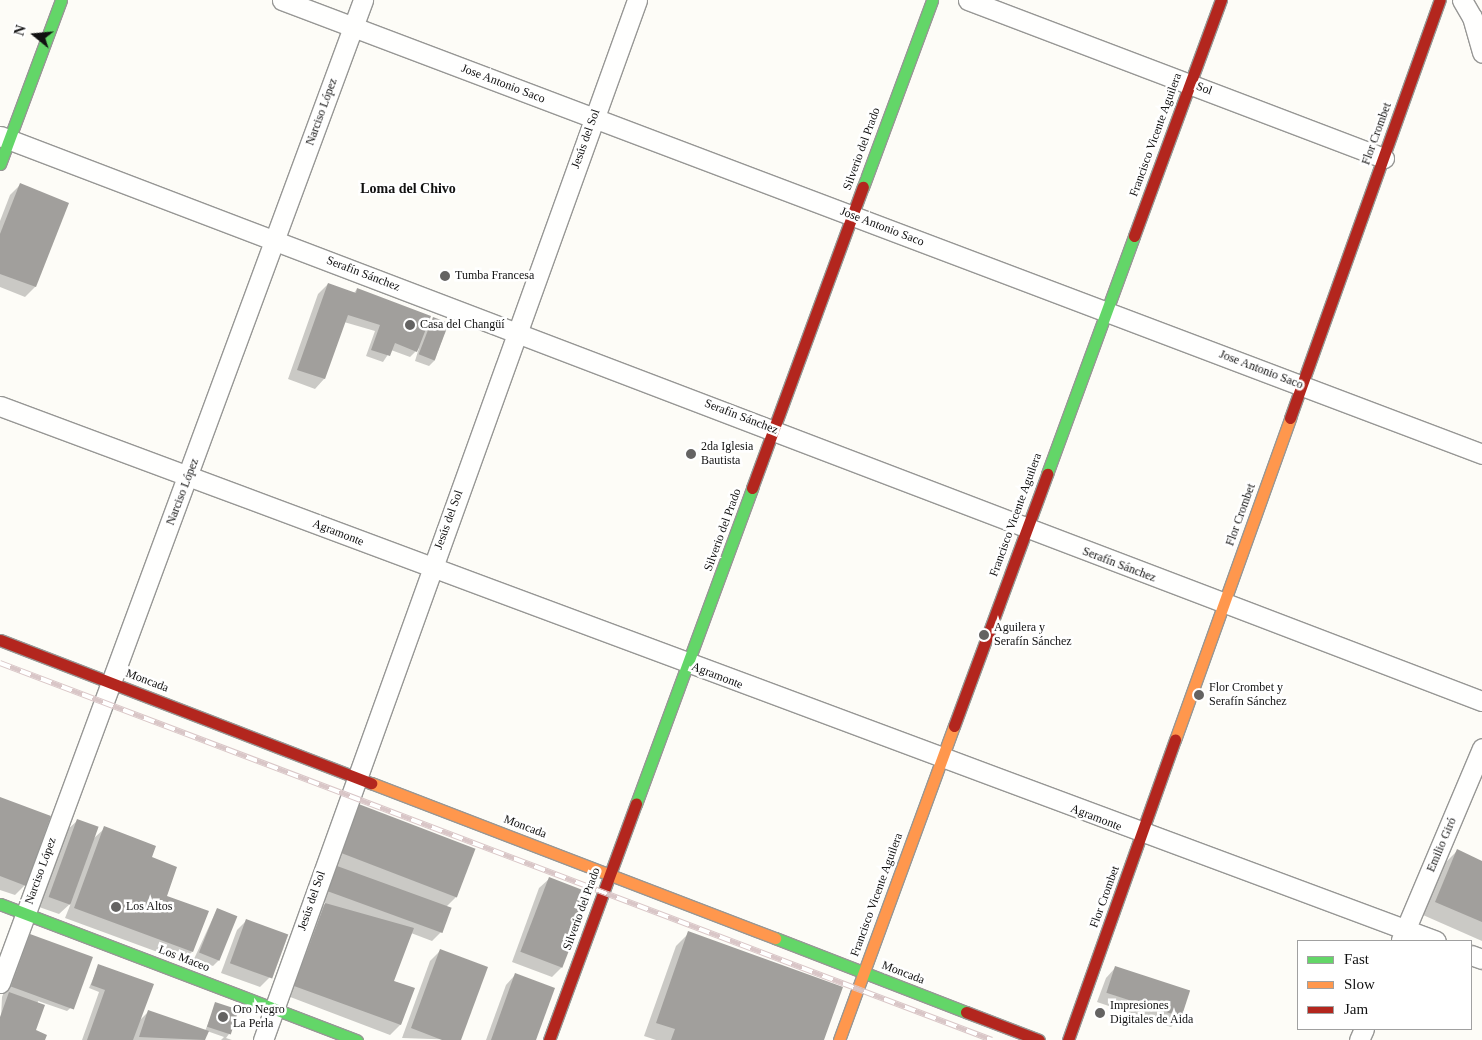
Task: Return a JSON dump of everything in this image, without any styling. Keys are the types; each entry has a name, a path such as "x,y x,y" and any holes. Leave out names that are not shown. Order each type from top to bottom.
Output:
{"street":[{"path":"0,164 4,138 61,0"},
{"name":"Jose Antonio Saco","path":"282,0 1482,454"},
{"name":"Narciso López","path":"0,983 110,682 189,477 274,239 363,0"},
{"name":"Jesús del Sol","path":"263,1040 355,776 432,569 637,0"},
{"name":"Silverio del Prado","path":"549,1040 932,0"},
{"name":"Sol","path":"968,0 1384,158"},
{"name":"Francisco Vicente Aguilera","path":"839,1040 1220,0"},
{"name":"Flor Crombet","path":"1068,1040 1440,0"},
{"path":"1462,0 1472,17 1482,53"},
{"name":"Serafín Sánchez","path":"4,138 775,430 1224,605 1482,701"},
{"name":"Agramonte","path":"0,406 1141,835 1403,936 1429,940"},
{"name":"Moncada","path":"0,640 1039,1040"},
{"name":"Emilio Giró","path":"1403,936 1482,748"},
{"name":"Los Maceo","path":"0,904 357,1040"}],"building":[{"path":"20,183 69,203 36,287 0,274 0,234"},
{"path":"328,283 356,293 357,288 431,316 417,352 395,343 390,356 371,350 380,325 348,315 325,379 297,370"},
{"path":"433,317 449,323 435,360 419,354"},
{"path":"0,797 51,816 26,886 0,876"},
{"path":"356,803 475,849 457,897 337,852"},
{"path":"77,819 99,827 70,905 49,897"},
{"path":"104,826 156,846 152,857 177,867 167,896 209,911 193,952 74,908"},
{"path":"1457,849 1482,861 1482,922 1435,902"},
{"path":"337,866 452,908 442,933 328,891"},
{"path":"549,877 591,893 562,968 520,952"},
{"path":"325,903 414,928 394,981 415,988 401,1025 294,986"},
{"path":"217,908 237,916 219,961 199,953"},
{"path":"246,919 288,934 272,979 230,963"},
{"path":"688,931 843,987 824,1040 671,1040 675,1029 656,1023"},
{"path":"30,934 93,957 74,1010 11,987"},
{"path":"440,949 488,967 461,1040 442,1040 411,1028"},
{"path":"98,964 154,984 133,1040 87,1040 105,990 91,985"},
{"path":"1115,966 1190,990 1181,1017 1106,993"},
{"path":"515,973 555,988 536,1040 491,1040"},
{"path":"9,992 45,1005 36,1030 47,1035 45,1040 0,1040 0,1017"},
{"path":"215,1002 239,1010 231,1034 207,1027"},
{"path":"148,1010 209,1031 205,1040 139,1037"}],"railway":[{"path":"0,663 992,1040"}],"traffic: fast":[{"path":"0,164 61,0"},
{"path":"863,187 932,0"},
{"path":"1047,474 1134,236"},
{"path":"636,804 752,488"},
{"path":"0,904 357,1040"},
{"path":"775,938 966,1012"}],"traffic: slow":[{"path":"1175,740 1290,418"},
{"path":"839,1040 954,726"},
{"path":"371,783 775,938"}],"traffic: jam":[{"path":"1134,236 1221,0"},
{"path":"1290,418 1440,0"},
{"path":"752,488 863,187"},
{"path":"954,726 1047,474"},
{"path":"0,640 371,783"},
{"path":"1068,1040 1175,740"},
{"path":"549,1040 636,804"},
{"path":"966,1012 1039,1040"}],"place":[{"name":"Tumba Francesa","path":"445,276"},
{"name":"Casa del Changüí","path":"410,325"},
{"name":"2da Iglesia Bautista","path":"691,454"},
{"name":"Aguilera y Serafín Sánchez","path":"984,635"},
{"name":"Flor Crombet y Serafín Sánchez","path":"1199,695"},
{"name":"Los Altos","path":"116,907"},
{"name":"Impresiones Digitales de Aida","path":"1100,1013"},
{"name":"Oro Negro La Perla","path":"223,1017"}],"district":[{"name":"Loma del Chivo","path":"408,189"}]}
